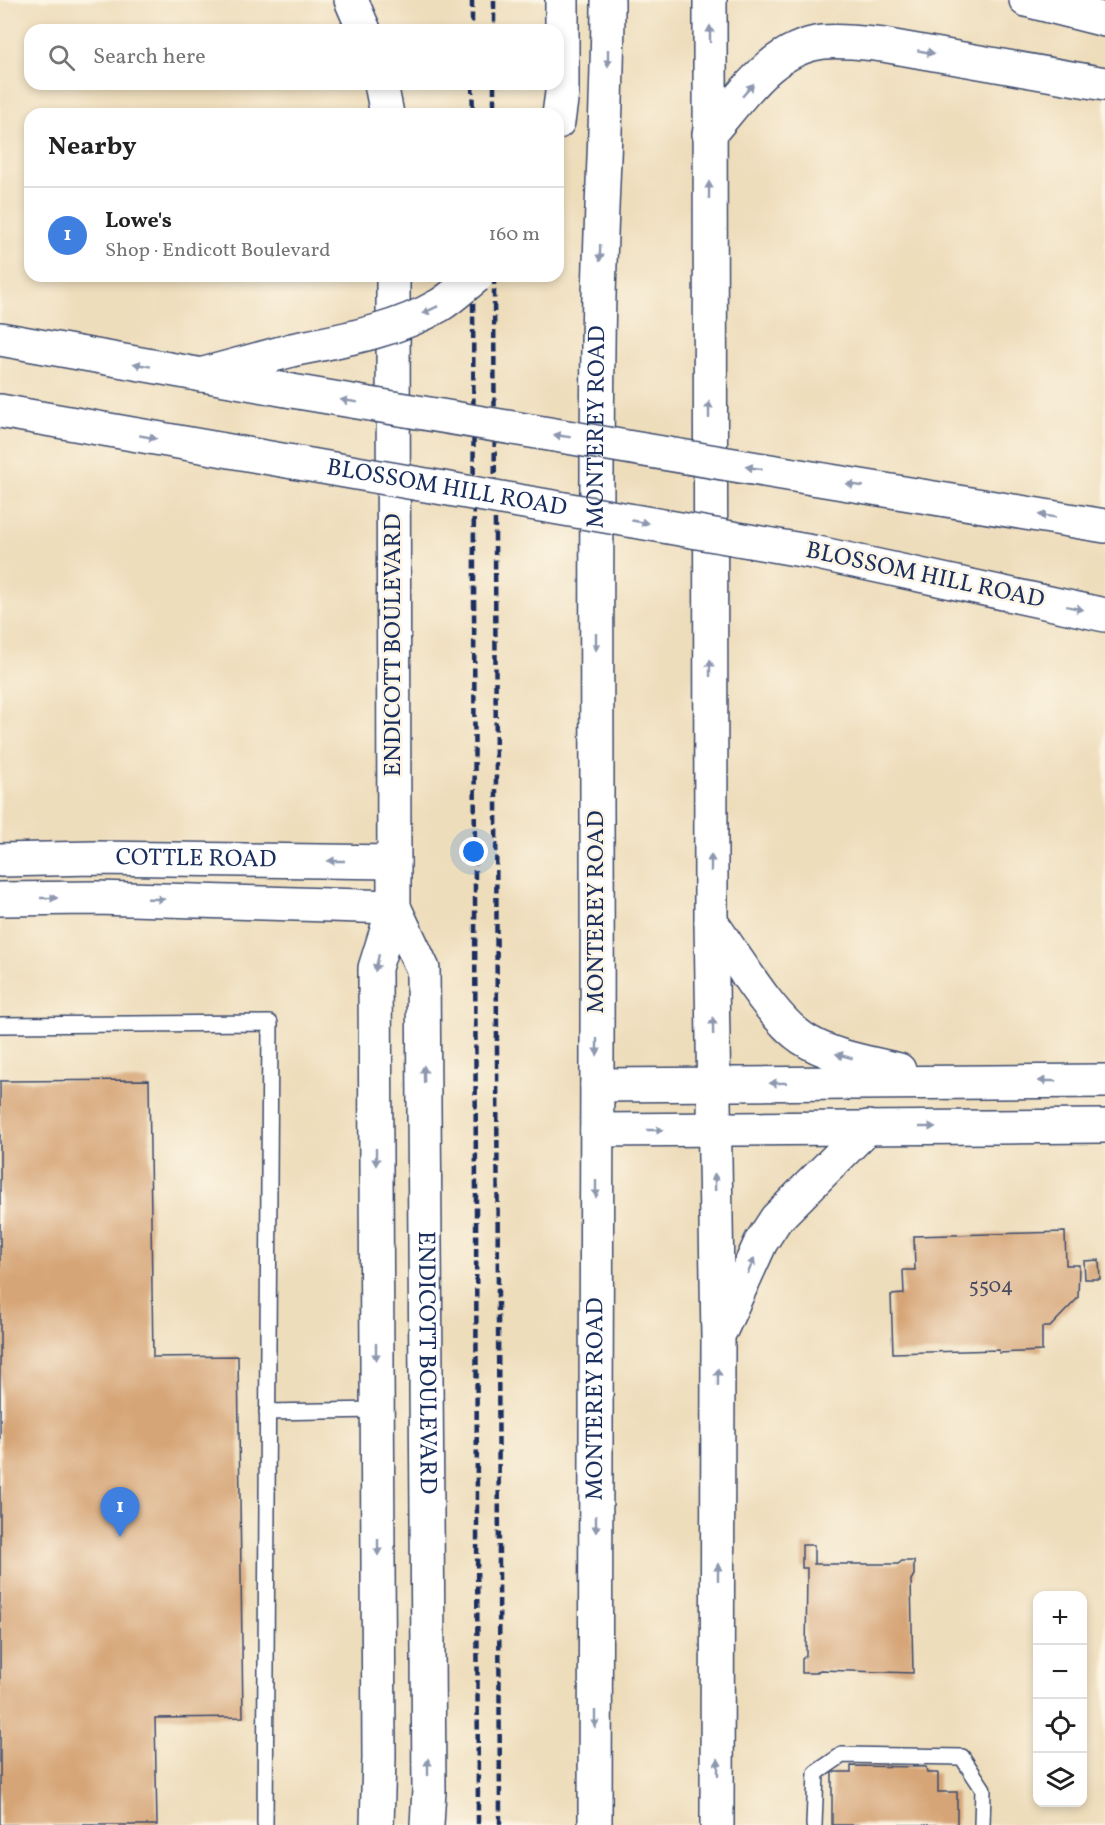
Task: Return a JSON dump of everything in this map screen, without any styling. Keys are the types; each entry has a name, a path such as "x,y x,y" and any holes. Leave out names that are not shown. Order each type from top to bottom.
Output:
{"main road":[{"path":"351,0 361,24"},
{"path":"562,0 562,24"},
{"name":"MONTEREY ROAD","path":"595,1825 596,584 598,342 608,73 608,0"},
{"path":"710,0 711,922 718,1338 717,1825"},
{"path":"1026,0 1105,20"},
{"path":"710,134 771,65 796,49 821,42 847,41 884,45 1105,84"},
{"path":"382,90 386,108"},
{"path":"560,108 562,90"},
{"name":"ENDICOTT BOULEVARD","path":"377,1825 379,1746 375,968 394,907 393,282"},
{"path":"200,375 397,325 440,304 469,282"},
{"path":"0,339 292,391 1105,526"},
{"name":"BLOSSOM HILL ROAD","path":"0,411 813,552 1105,615"},
{"path":"0,429 90,427"},
{"name":"COTTLE ROAD","path":"0,860 95,858 394,861"},
{"name":"COTTLE ROAD","path":"0,898 97,898 394,907"},
{"name":"ENDICOTT BOULEVARD","path":"394,907 423,969 429,1790 427,1825"},
{"path":"711,922 768,1002 784,1022 803,1039 830,1052 941,1081"},
{"path":"597,1085 1105,1081"},
{"path":"597,1130 1105,1126"},
{"path":"718,1338 761,1242 776,1219 868,1127"}],"lane":[{"path":"0,1025 270,1023 264,1825"},
{"path":"267,1412 377,1410"},
{"path":"814,1825 816,1773 842,1755 962,1757 983,1789 982,1825"}],"building":[{"path":"149,1080 153,1357 238,1356 243,1717 155,1718 157,1825 0,1825 0,1081"},
{"path":"1065,1232 1066,1265 1079,1265 1078,1298 1050,1327 1042,1327 1042,1351 893,1353 891,1295 904,1294 903,1270 915,1270 914,1236"},
{"path":"1099,1260 1100,1279 1085,1279 1084,1261"},
{"path":"802,1545 814,1545 814,1564 898,1564 902,1561 914,1561 914,1575 911,1580 913,1673 820,1670 816,1673 802,1673 802,1659 806,1655 807,1568 802,1568"},
{"path":"851,1766 926,1767 927,1773 938,1773 938,1792 957,1792 957,1825 832,1825 832,1772 851,1772"}],"railway":[{"path":"472,0 472,24"},
{"path":"494,0 494,24"},
{"path":"472,90 473,108"},
{"path":"494,90 494,108"},
{"path":"473,282 478,1825"},
{"path":"494,282 500,1825"}],"place":[{"name":"Lowe's","path":"120,1537"}]}
